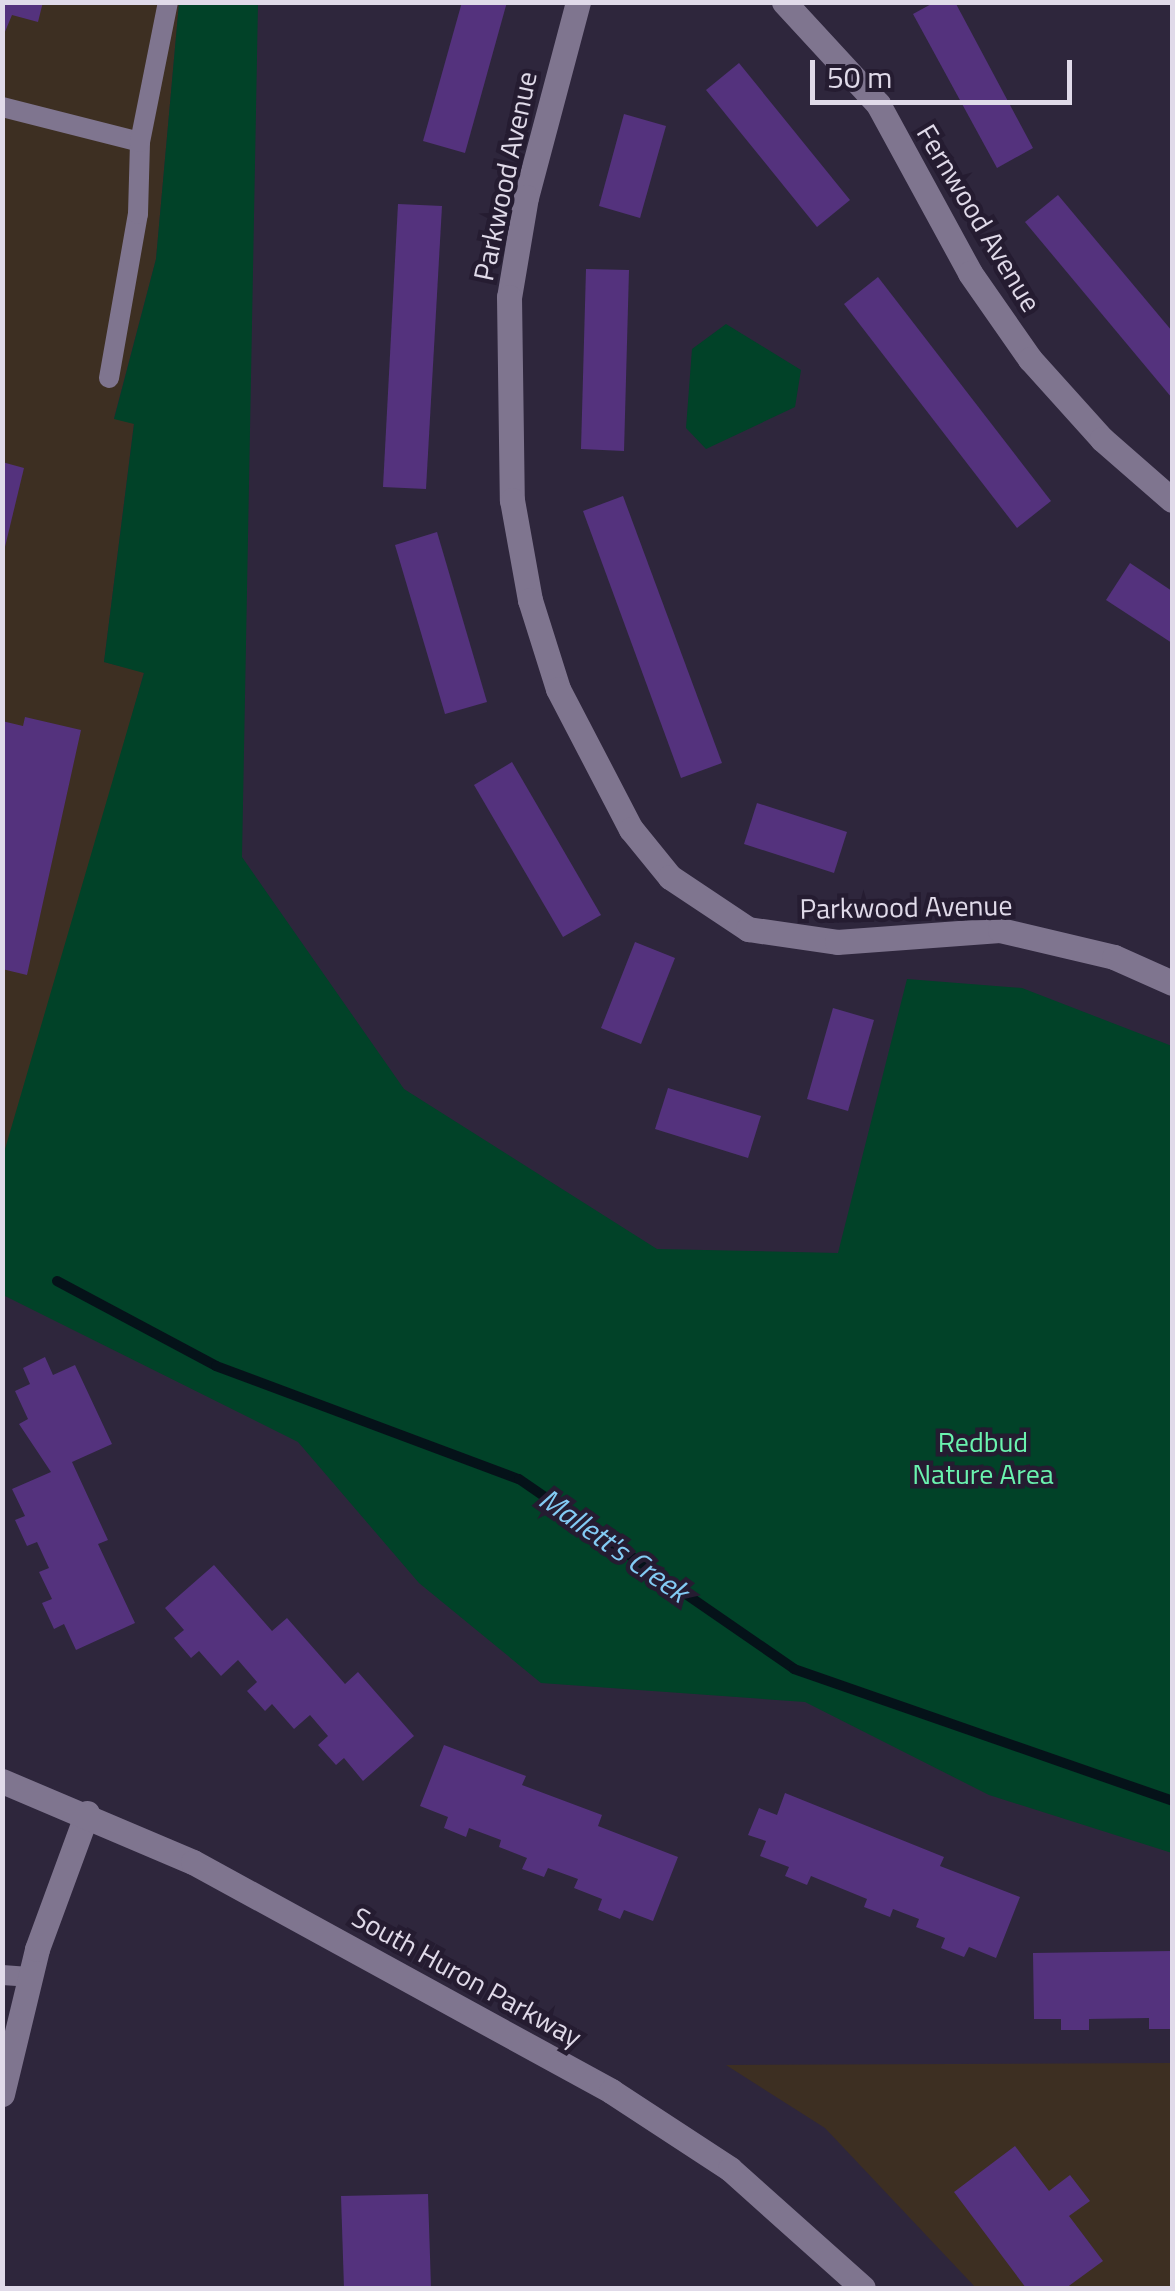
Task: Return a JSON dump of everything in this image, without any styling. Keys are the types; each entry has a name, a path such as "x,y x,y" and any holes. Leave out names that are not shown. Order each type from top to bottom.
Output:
{"street":[{"name":"Parkwood Avenue","path":"578,2 526,198 509,297 512,500 530,600 558,689 632,830 670,877 748,929 837,942 1000,930 1097,952 1172,983"},
{"name":"Fernwood Avenue","path":"784,2 878,104 970,273 1030,359 1102,439 1172,500"},
{"name":"South Huron Parkway","path":"2,1781 193,1862 626,2101 757,2190 862,2288"},
{"path":"2,2094 10,2021 87,1814"}],"lane":[{"path":"109,378 138,214 140,142 168,2"},
{"path":"2,107 140,142"},
{"path":"2,1975 29,1977"}],"shaded area":[{"path":"3,3 179,3 156,259 114,418 134,423 104,662 144,672 3,1188"},
{"path":"1172,2063 1172,2288 976,2288 825,2128 726,2065"}],"green space":[{"name":"Redbud Nature Area","path":"179,3 258,3 242,857 404,1089 657,1249 838,1253 907,979 1022,988 1172,1046 1172,1853 989,1795 805,1702 541,1683 419,1583 298,1442 3,1295 3,1156 144,673 104,662 134,424 114,419 156,259"},
{"path":"726,324 801,370 795,407 706,449 686,428 692,349"}],"building":[{"path":"2,2 43,2 38,22 12,15 2,39"},
{"path":"462,2 507,2 465,153 423,141"},
{"path":"935,2 955,2 1033,148 997,168 913,14"},
{"path":"739,63 850,200 817,227 706,90"},
{"path":"624,114 666,126 640,218 599,206"},
{"path":"1058,195 1172,331 1172,398 1025,222"},
{"path":"398,204 442,206 426,489 383,487"},
{"path":"586,269 629,270 624,451 581,449"},
{"path":"878,277 1051,501 1017,528 844,304"},
{"path":"2,462 24,468 4,551 2,551"},
{"path":"623,496 722,763 681,778 583,511"},
{"path":"437,532 487,702 445,714 395,545"},
{"path":"1130,563 1172,591 1172,643 1106,600"},
{"path":"25,717 81,730 27,975 2,969 2,721 23,726"},
{"path":"512,762 601,915 563,937 474,785"},
{"path":"757,803 847,832 834,873 744,844"},
{"path":"635,942 675,958 641,1044 601,1028"},
{"path":"833,1008 874,1020 848,1111 807,1099"},
{"path":"668,1088 761,1116 748,1158 655,1129"},
{"path":"45,1357 53,1375 75,1365 112,1444 72,1462 108,1540 98,1544 135,1623 76,1650 64,1624 54,1629 42,1603 52,1599 39,1572 49,1568 37,1542 27,1546 15,1520 25,1516 12,1489 51,1472 19,1424 28,1419 15,1391 30,1384 23,1368"},
{"path":"214,1565 272,1631 287,1618 345,1684 358,1672 414,1736 363,1781 344,1758 336,1765 318,1745 328,1736 310,1715 294,1729 272,1704 265,1711 247,1691 257,1682 238,1660 221,1676 199,1651 191,1658 174,1638 184,1630 165,1608"},
{"path":"444,1745 526,1776 522,1785 602,1815 598,1826 678,1857 653,1921 624,1910 620,1919 598,1910 602,1899 574,1888 578,1879 548,1868 544,1877 522,1869 527,1858 499,1847 501,1840 469,1828 466,1837 444,1828 448,1817 420,1806"},
{"path":"785,1793 944,1857 940,1866 1020,1897 996,1958 969,1947 964,1957 941,1948 945,1938 916,1927 919,1919 893,1909 890,1917 864,1907 867,1899 811,1876 807,1885 785,1876 789,1867 760,1856 766,1841 748,1835 759,1808 777,1815"},
{"path":"1172,1951 1172,2029 1149,2029 1149,2018 1089,2019 1089,2030 1061,2030 1061,2019 1034,2019 1033,1953"},
{"path":"1015,2146 1049,2191 1070,2175 1090,2201 1069,2216 1103,2261 1066,2288 1026,2288 954,2192"},
{"path":"428,2194 431,2288 344,2288 341,2196"}],"waterway":[{"name":"Mallett's Creek","path":"57,1281 216,1366 519,1479 794,1669 1172,1801"}]}
